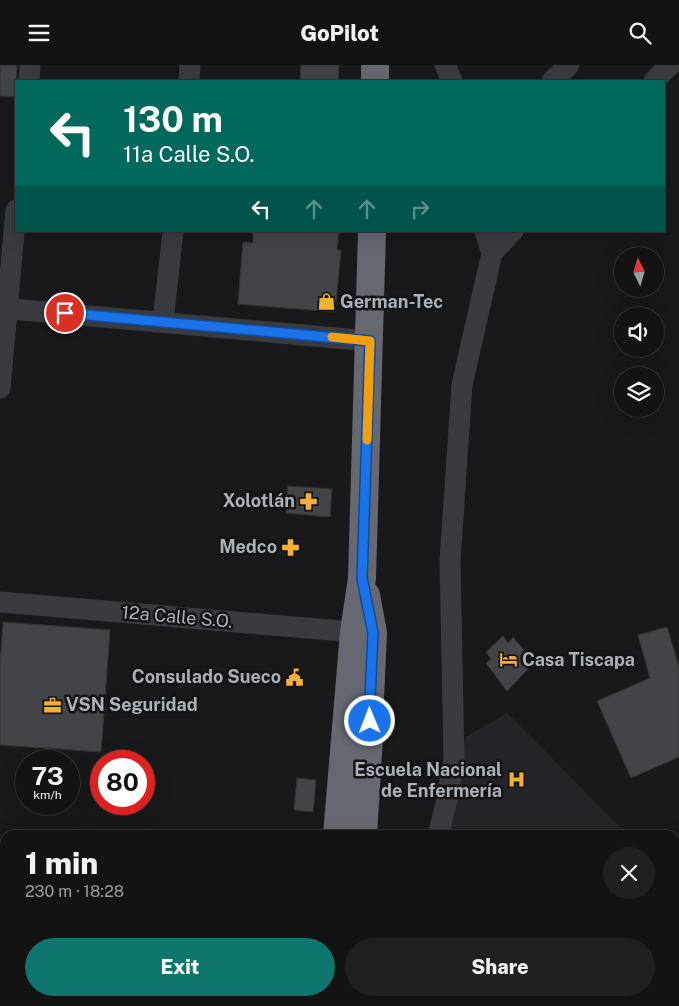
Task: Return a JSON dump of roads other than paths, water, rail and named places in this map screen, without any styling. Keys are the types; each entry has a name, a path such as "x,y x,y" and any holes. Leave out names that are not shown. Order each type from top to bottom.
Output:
{"highway":[{"path":"375,65 375,80"},
{"path":"337,830 354,632 362,578 372,232"},
{"path":"362,578 373,633 363,830"},
{"path":"354,632 366,640 364,678 370,699"}],"street":[{"path":"29,80 30,65"},
{"path":"189,80 190,65"},
{"path":"445,65 452,80"},
{"path":"553,80 569,65"},
{"path":"655,80 670,65"},
{"path":"0,388 3,308 15,218"},
{"path":"163,322 172,232"},
{"path":"439,830 454,759 450,561 462,385 492,253 485,232"},
{"path":"492,253 512,232"},
{"path":"3,308 370,341"},
{"name":"12a Calle S.O.","path":"0,602 354,632"}],"place":[{"name":"German-Tec","path":"326,302"},
{"name":"Xolotlán","path":"309,501"},
{"name":"Medco","path":"291,547"},
{"name":"Casa Tiscapa","path":"508,660"},
{"name":"Consulado Sueco","path":"295,677"},
{"name":"VSN Seguridad","path":"52,705"},
{"name":"Escuela Nacional de Enfermería","path":"516,780"}]}
